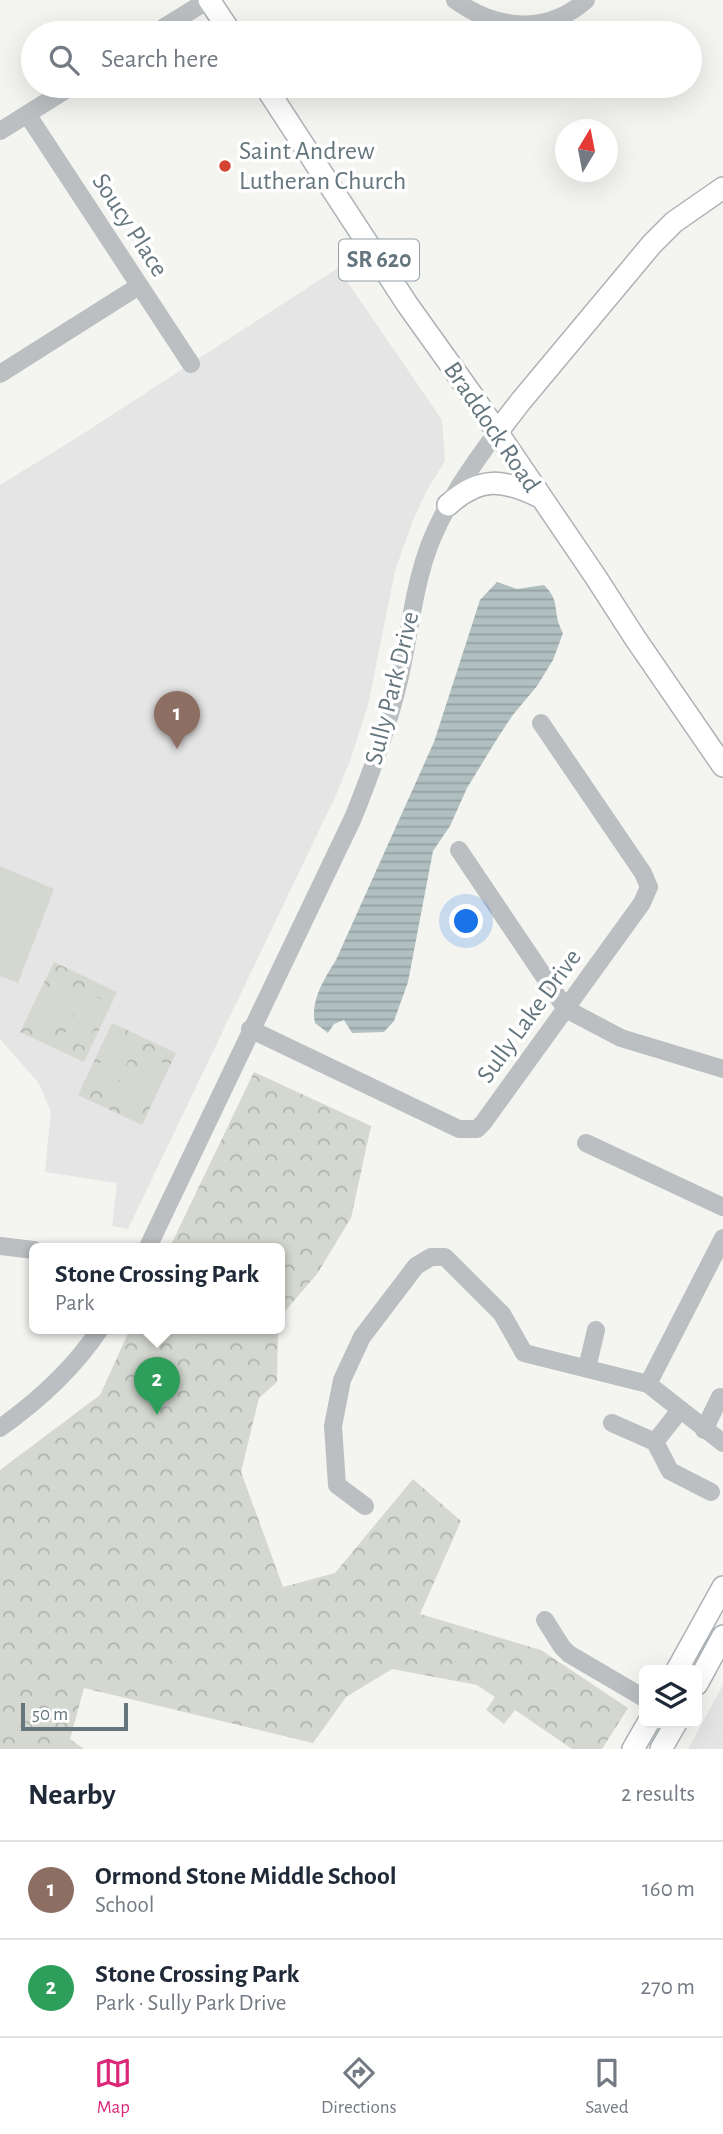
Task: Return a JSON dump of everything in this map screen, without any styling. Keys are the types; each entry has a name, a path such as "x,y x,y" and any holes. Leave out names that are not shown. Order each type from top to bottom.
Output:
{"main road":[{"path":"208,0 222,21"},
{"name":"Braddock Road","path":"273,98 407,304 498,432 723,766"},
{"path":"718,194 723,173"},
{"name":"Sully Park Drive","path":"498,432 520,401 652,244 674,222 718,194"},
{"path":"448,505 466,491 489,483 510,484 540,497"},
{"path":"680,1665 723,1587"},
{"path":"702,1675 723,1636"},
{"path":"633,1749 645,1728"},
{"path":"661,1749 673,1728"}],"street":[{"path":"174,21 208,0"},
{"path":"455,0 484,18 500,21"},
{"path":"542,21 568,14 586,0"},
{"path":"0,131 53,98"},
{"name":"Soucy Place","path":"27,114 191,364"},
{"path":"0,374 139,286"},
{"name":"Sully Park Drive","path":"150,1243 353,818 374,766 400,677 418,583 430,543 470,468 498,432"},
{"name":"Sully Lake Drive","path":"250,1029 458,1129 477,1129 484,1123 642,903 649,887 643,873 541,723"},
{"path":"459,850 566,1009 621,1038 723,1069"},
{"path":"586,1143 723,1207"},
{"path":"648,1384 723,1238"},
{"path":"0,1247 29,1250"},
{"path":"365,1506 337,1485 333,1426 342,1380 362,1337 416,1266 431,1257 444,1257 502,1314 524,1353 648,1384 723,1443"},
{"path":"587,1368 596,1330"},
{"path":"0,1428 25,1410 61,1377 96,1334"},
{"path":"704,1430 720,1397"},
{"path":"655,1442 680,1410"},
{"path":"612,1423 655,1442 670,1471 711,1492"},
{"path":"545,1620 569,1654 639,1695"}],"shaded area":[{"path":"338,268 442,420 445,461 413,520 395,571 368,705 336,795 128,1229 112,1226 117,1183 45,1172 51,1111 38,1082 0,1039 0,485"},
{"path":"497,582 517,589 544,585 549,591 555,602 563,633 553,660 497,739 467,788 450,826 433,851 408,982 394,1021 384,1032 352,1033 344,1020 334,1024 328,1033 315,1023 314,1007 319,990 336,960 434,742 480,600"},
{"path":"723,1685 723,1749 688,1749 702,1728"}],"green space":[{"path":"0,866 54,889 18,983 0,976"},
{"path":"54,962 117,992 84,1062 20,1032"},
{"path":"54,977 75,987 53,1032 32,1022"},
{"path":"86,992 107,1002 85,1047 63,1037"},
{"path":"112,1023 176,1053 142,1125 78,1095"},
{"path":"113,1038 134,1049 112,1094 90,1083"},
{"path":"144,1053 166,1064 144,1109 122,1099"},
{"path":"254,1072 371,1126 351,1218 317,1274 285,1311 285,1243 172,1243"},
{"path":"128,1334 278,1334 277,1382 259,1398 241,1472 283,1587 335,1573 413,1479 461,1521 420,1614 541,1650 628,1708 602,1749 572,1749 515,1710 504,1724 486,1710 495,1697 477,1685 392,1669 346,1697 313,1743 84,1688 70,1739 84,1749 0,1749 0,1470 100,1395"}],"place":[{"name":"Saint Andrew Lutheran Church","path":"225,166"},
{"name":"Ormond Stone Middle School","path":"177,749"},
{"name":"Stone Crossing Park","path":"157,1415"}]}
